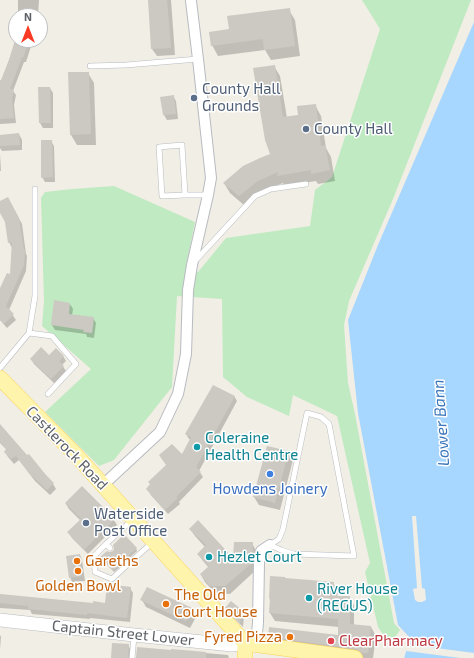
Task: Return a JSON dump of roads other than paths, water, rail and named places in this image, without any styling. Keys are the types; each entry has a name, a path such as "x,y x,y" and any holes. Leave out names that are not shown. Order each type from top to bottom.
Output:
{"main road":[{"name":"Castlerock Road","path":"0,378 75,454 245,643"},
{"name":"Captain Street Lower","path":"0,620 232,645 245,643"},
{"path":"245,658 245,643 351,658"}],"street":[{"path":"103,485 160,432 178,394 186,354 188,290 192,263 211,178 191,1"},
{"path":"245,643 257,633 259,562 261,551 270,545"}],"lane":[{"path":"90,66 126,65 198,59"},
{"path":"185,195 182,145 159,147 162,196 208,195"},
{"path":"192,263 255,196 271,189 306,184"},
{"path":"0,368 29,333 35,296 35,189"},
{"path":"29,333 52,336 76,364 48,394"},
{"path":"306,413 320,417 329,424 354,556 294,554 270,545 279,538 283,529 306,413"},
{"path":"133,519 108,546 94,556 94,572 112,579 125,563 153,541"},
{"path":"132,658 134,635"}],"water":[{"name":"Lower Bann","path":"474,22 474,658 404,658 410,638 398,625 358,413 348,320 378,245"}],"place":[{"name":"County Hall Grounds","path":"194,98"},
{"name":"County Hall","path":"306,129"},
{"name":"Coleraine Health Centre","path":"197,447"},
{"name":"Howdens Joinery","path":"270,474"},
{"name":"Waterside Post Office","path":"86,523"},
{"name":"Hezlet Court","path":"209,557"},
{"name":"Gareths","path":"77,561"},
{"name":"Golden Bowl","path":"78,571"},
{"name":"River House (REGUS)","path":"309,598"},
{"name":"The Old Court House","path":"166,604"},
{"name":"Fyred Pizza","path":"290,637"},
{"name":"ClearPharmacy","path":"331,641"}]}
